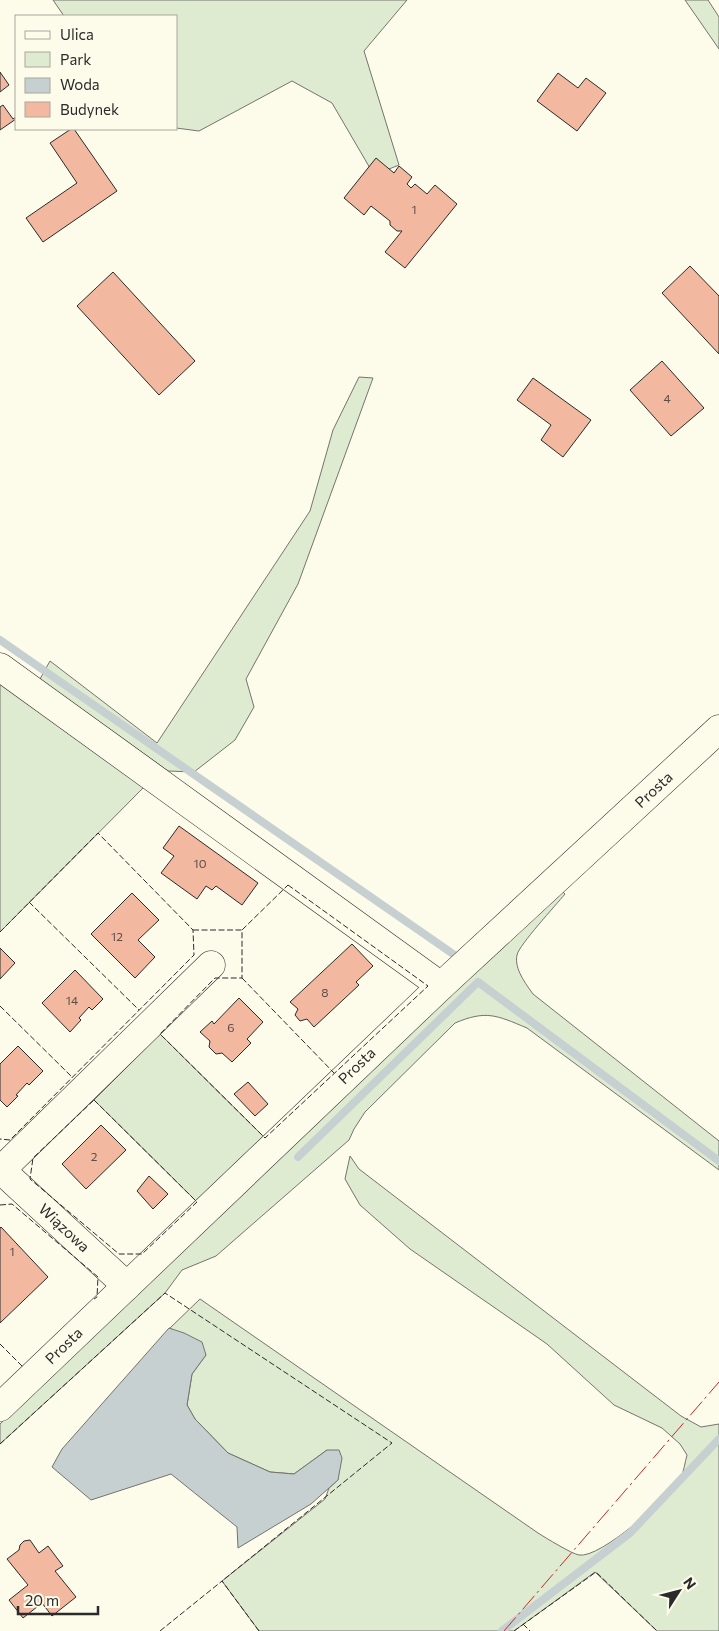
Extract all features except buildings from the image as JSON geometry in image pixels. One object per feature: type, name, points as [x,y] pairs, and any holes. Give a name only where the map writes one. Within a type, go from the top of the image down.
[{"type":"street","points":[[0,667],[441,986]]},
{"type":"street","name":"Prosta","points":[[0,1407],[441,986],[719,729]]},
{"type":"street","points":[[0,1170],[212,964]]},
{"type":"street","name":"Wiązowa","points":[[0,1170],[127,1286]]},
{"type":"green space","points":[[53,0],[407,0],[364,51],[399,165],[374,175],[332,103],[292,81],[199,131],[178,128],[178,15],[63,15]]},
{"type":"green space","points":[[685,0],[708,0],[719,17],[719,49]]},
{"type":"green space","points":[[359,377],[373,378],[298,584],[246,679],[254,707],[235,740],[194,772],[168,771],[40,679],[50,661],[157,743],[310,511],[333,430]]},
{"type":"green space","points":[[0,681],[147,784],[0,932]]},
{"type":"green space","points":[[559,888],[565,894],[519,950],[517,966],[521,976],[533,994],[719,1141],[719,1170],[527,1028],[499,1017],[483,1015],[455,1023],[365,1112],[349,1140],[216,1256],[182,1270],[165,1293],[0,1444],[0,1424]]},
{"type":"green space","points":[[160,1034],[265,1138],[197,1202],[94,1100]]},
{"type":"green space","points":[[350,1156],[359,1169],[681,1416],[701,1427],[719,1424],[719,1631],[657,1631],[595,1572],[514,1631],[259,1631],[222,1581],[325,1499],[329,1488],[338,1480],[327,1450],[294,1474],[270,1472],[228,1453],[195,1419],[187,1405],[192,1374],[206,1355],[170,1328],[200,1299],[538,1533],[559,1546],[579,1555],[589,1554],[602,1547],[634,1525],[650,1511],[675,1486],[681,1477],[687,1455],[680,1444],[662,1428],[614,1405],[547,1344],[410,1249],[360,1205],[345,1179]]},
{"type":"water","points":[[169,1328],[202,1342],[206,1355],[192,1374],[187,1405],[195,1419],[228,1453],[270,1472],[294,1474],[327,1450],[339,1450],[342,1458],[338,1480],[311,1504],[238,1548],[237,1527],[171,1474],[91,1500],[52,1467],[62,1449]]},
{"type":"waterway","points":[[0,640],[456,956]]},
{"type":"waterway","points":[[298,1157],[478,982],[719,1161]]},
{"type":"waterway","points":[[502,1631],[630,1533],[719,1439]]},
{"type":"fence","points":[[0,932],[98,833],[193,930],[194,955],[10,1140],[0,1139]]},
{"type":"fence","points":[[288,885],[428,986],[265,1138],[160,1034],[215,978],[242,978],[242,930],[288,885]]},
{"type":"fence","points":[[29,902],[139,1010]]},
{"type":"fence","points":[[193,930],[242,930]]},
{"type":"fence","points":[[242,978],[334,1073]]},
{"type":"fence","points":[[0,1006],[72,1077]]},
{"type":"fence","points":[[94,1100],[197,1202],[142,1254],[119,1254],[30,1179],[33,1158],[94,1100]]},
{"type":"fence","points":[[0,1205],[12,1204],[98,1277],[97,1297],[94,1299]]},
{"type":"fence","points":[[0,1444],[165,1293],[392,1443],[222,1581]]},
{"type":"fence","points":[[0,1344],[24,1368]]},
{"type":"fence","points":[[514,1631],[596,1572],[657,1631]]},
{"type":"fence","points":[[160,1631],[222,1581],[259,1631]]},
{"type":"fence","points":[[523,1624],[530,1631]]},
{"type":"power","points":[[504,1631],[719,1382]]}]
